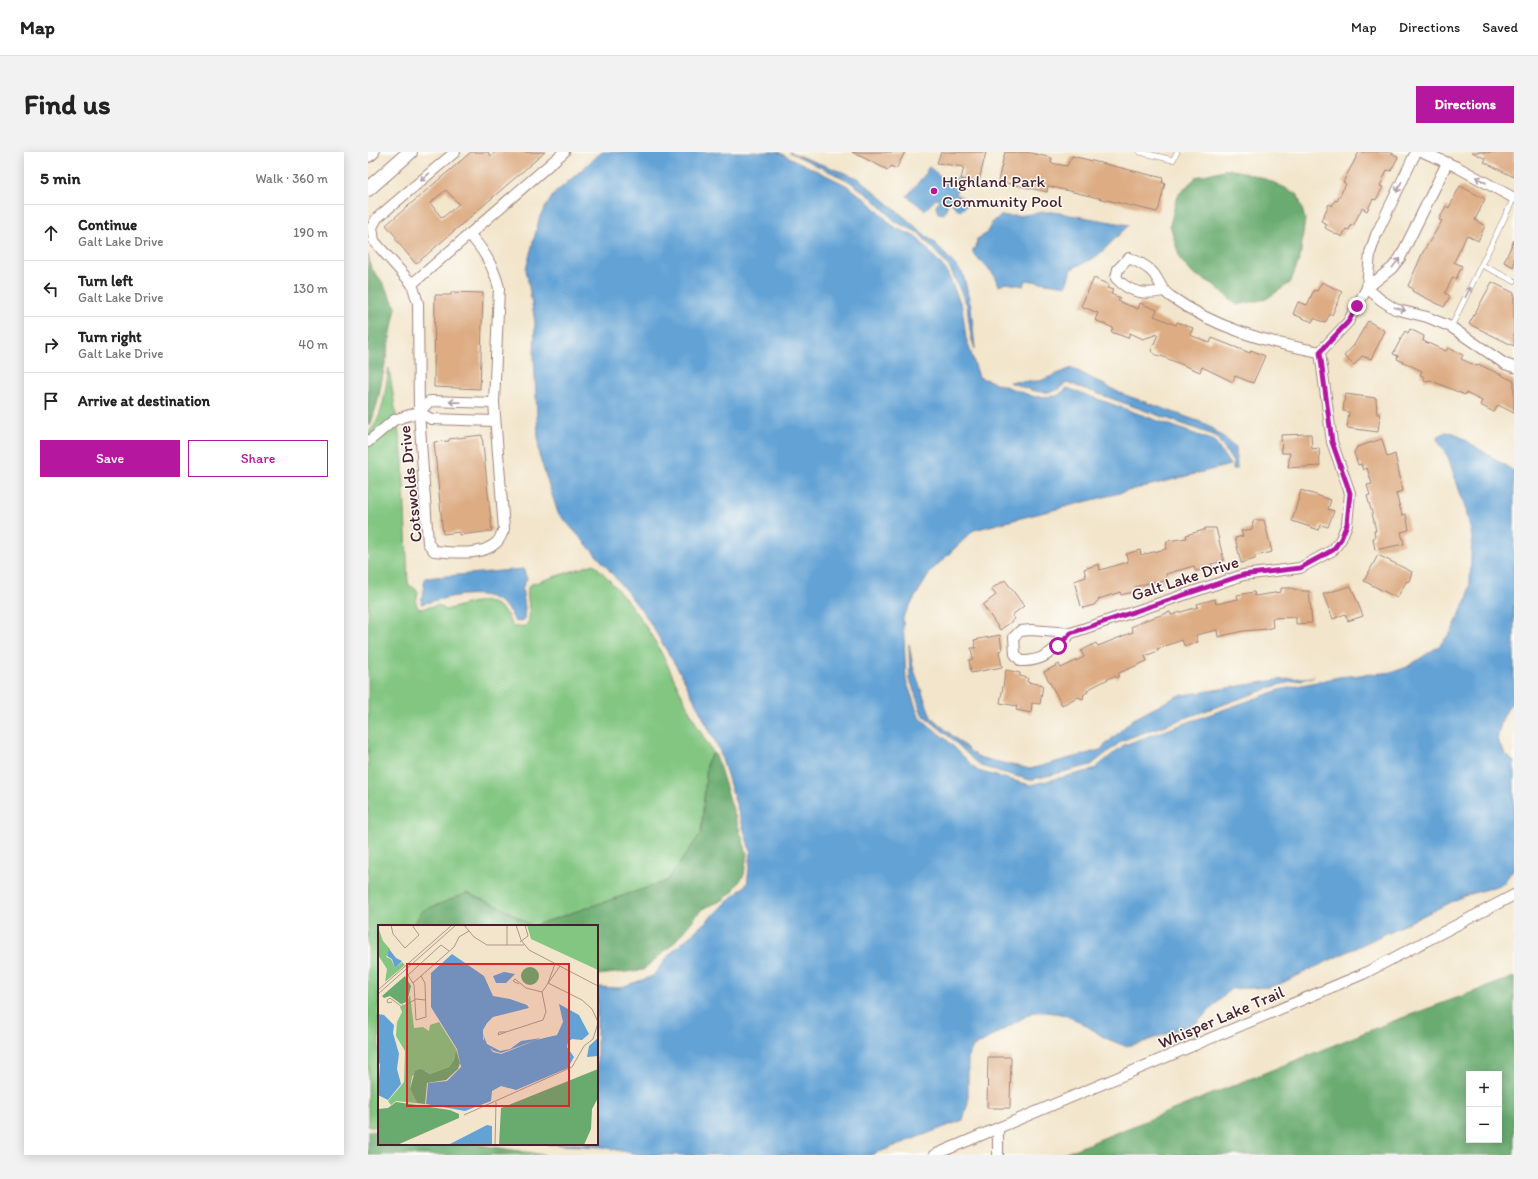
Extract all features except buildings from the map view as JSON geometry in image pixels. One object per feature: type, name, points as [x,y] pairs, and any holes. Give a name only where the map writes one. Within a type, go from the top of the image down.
[{"type":"main road","points":[[368,155],[372,152]]},
{"type":"main road","points":[[368,189],[410,152]]},
{"type":"street","name":"Cotswolds Drive","points":[[455,152],[377,218],[372,227],[374,241],[412,284],[418,303],[419,412],[428,543],[434,551],[467,553],[487,549],[497,542],[504,529],[494,403],[499,288],[495,270],[482,247],[469,234]]},
{"type":"street","points":[[412,284],[564,152]]},
{"type":"street","points":[[1367,288],[1370,253],[1376,235],[1416,152]]},
{"type":"street","points":[[1423,152],[1457,167],[1514,198]]},
{"type":"street","points":[[1163,291],[1151,294],[1129,290],[1116,278],[1118,269],[1129,258],[1143,264],[1154,273],[1163,291],[1209,320],[1247,335],[1320,352],[1348,322],[1367,288],[1392,268],[1400,258],[1447,163]]},
{"type":"street","points":[[1367,288],[1381,300],[1395,308],[1427,317],[1451,327],[1505,364],[1514,367]]},
{"type":"street","name":"Galt Lake Drive","points":[[1071,633],[1058,646],[1041,659],[1021,661],[1015,654],[1014,637],[1020,631],[1030,630],[1071,633],[1243,575],[1300,568],[1333,550],[1341,539],[1347,524],[1350,493],[1332,442],[1320,352]]},
{"type":"street","points":[[368,442],[394,420],[419,412],[430,401],[494,403]]},
{"type":"street","points":[[419,412],[431,419],[495,421]]},
{"type":"street","name":"Whisper Lake Trail","points":[[934,1155],[1363,974],[1514,895]]},
{"type":"street","points":[[998,1129],[998,1155]]},
{"type":"lane","points":[[1140,152],[1173,160],[1177,152]]},
{"type":"lane","points":[[1451,327],[1514,198]]},
{"type":"lane","points":[[1482,266],[1514,281]]},
{"type":"green space","points":[[1228,169],[1247,173],[1264,179],[1298,195],[1305,219],[1300,258],[1290,283],[1266,299],[1237,305],[1213,284],[1192,273],[1180,259],[1170,225],[1177,196],[1196,177]]},
{"type":"green space","points":[[368,254],[371,268],[381,280],[396,307],[378,400],[371,424],[368,426]]},
{"type":"green space","points":[[389,368],[403,460],[408,584],[418,591],[416,603],[418,608],[421,609],[438,605],[446,610],[471,603],[486,602],[494,604],[500,608],[507,615],[513,627],[525,626],[528,623],[529,618],[529,585],[594,564],[628,602],[643,622],[656,643],[697,726],[713,752],[707,763],[701,833],[667,881],[536,925],[531,925],[498,906],[422,911],[414,925],[378,925],[378,1127],[368,1126],[368,432],[377,421],[385,393]]},
{"type":"green space","points":[[713,752],[716,756],[747,854],[744,875],[732,892],[723,900],[702,909],[672,945],[643,970],[598,975],[598,925],[536,925],[667,881],[701,833],[707,763]]},
{"type":"green space","points":[[467,893],[498,906],[531,925],[414,925],[422,911]]},
{"type":"green space","points":[[1514,977],[1514,1155],[1061,1155],[1391,1022]]},
{"type":"green space","points":[[368,1131],[378,1132],[378,1145],[480,1145],[545,1155],[368,1155]]},
{"type":"water","points":[[602,152],[778,152],[846,185],[868,201],[894,227],[916,237],[946,270],[962,307],[966,338],[979,377],[1035,397],[1057,396],[1067,388],[1214,441],[1230,465],[974,530],[931,571],[903,617],[906,680],[919,717],[948,741],[978,771],[1030,785],[1093,770],[1124,745],[1279,690],[1339,677],[1393,672],[1407,667],[1439,646],[1452,631],[1468,596],[1470,582],[1472,537],[1466,510],[1448,457],[1437,437],[1446,432],[1454,433],[1514,471],[1514,701],[1505,714],[1497,740],[1506,755],[1514,762],[1514,868],[1503,884],[1464,896],[1280,984],[1269,987],[1231,989],[1198,1022],[1141,1043],[1125,1046],[1105,1038],[1079,1021],[1061,1014],[1033,1012],[972,1048],[968,1058],[968,1102],[963,1120],[871,1155],[641,1155],[603,1147],[566,1145],[598,1145],[598,987],[619,988],[653,976],[670,954],[747,884],[751,853],[719,749],[682,676],[646,616],[606,566],[558,513],[539,455],[534,357],[535,322],[526,269],[540,216],[554,194]]},
{"type":"water","points":[[789,152],[858,178],[937,245],[963,274],[971,307],[975,349],[971,337],[967,305],[950,268],[919,233],[896,222],[871,197],[849,181]]},
{"type":"water","name":"Highland Park Community Pool","points":[[929,167],[950,184],[955,179],[959,178],[961,186],[955,193],[964,199],[967,205],[963,209],[959,211],[949,201],[944,214],[938,213],[936,206],[939,200],[937,198],[925,210],[907,196],[927,172],[926,171]]},
{"type":"water","points":[[1053,212],[1129,225],[1097,256],[1071,269],[1066,286],[1026,280],[1024,286],[1006,283],[999,286],[992,272],[973,253],[973,249],[976,248],[977,239],[986,234],[993,221],[1001,216],[1018,216]]},
{"type":"water","points":[[1072,368],[1120,393],[1206,424],[1236,447],[1237,469],[1233,469],[1233,462],[1216,436],[1068,383],[1056,390],[1043,392],[1032,390],[1010,382],[1040,381]]},
{"type":"water","points":[[523,569],[527,579],[522,588],[525,607],[524,620],[515,622],[508,609],[498,601],[487,596],[461,595],[421,604],[425,578]]},
{"type":"water","points":[[909,644],[913,667],[931,717],[977,757],[1030,769],[1100,750],[1132,720],[1177,696],[1277,680],[1314,677],[1278,685],[1123,740],[1091,765],[1030,780],[980,766],[951,738],[922,714],[910,679]]},
{"type":"place","name":"Highland Park Community Pool","points":[[934,191]]},
{"type":"route","points":[[1058,646],[1071,633],[1243,575],[1300,568],[1333,550],[1341,539],[1347,524],[1350,509],[1350,493],[1332,442],[1328,422],[1320,352],[1348,322],[1357,306]]}]
